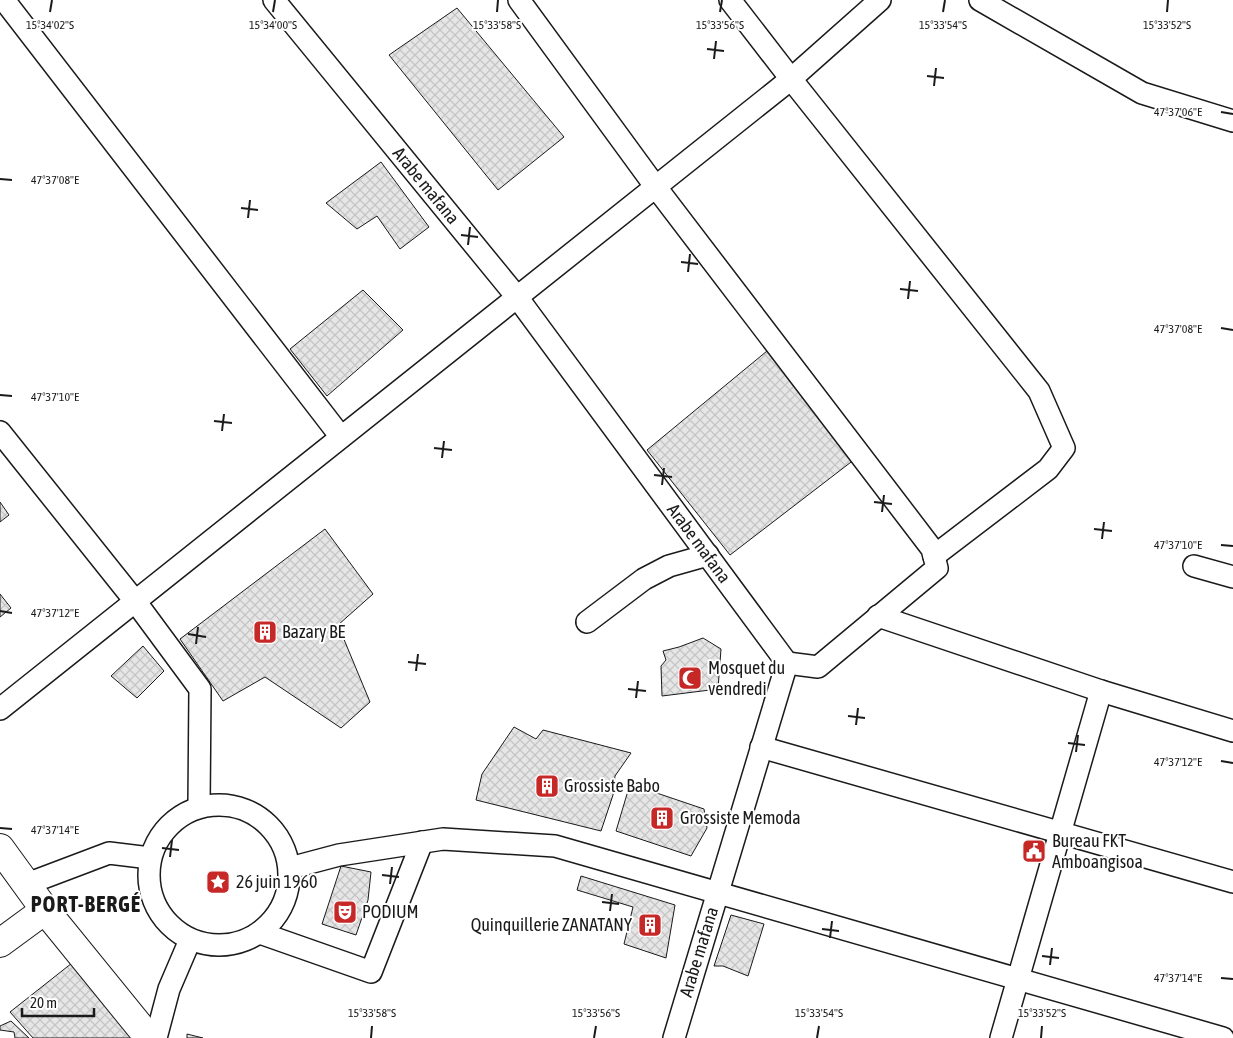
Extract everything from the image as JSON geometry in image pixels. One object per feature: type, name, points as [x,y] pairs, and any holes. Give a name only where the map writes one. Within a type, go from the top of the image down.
[{"type":"street","points":[[4,0],[341,437]]},
{"type":"street","name":"Arabe mafana","points":[[274,0],[517,297],[787,663],[674,1038]]},
{"type":"street","points":[[519,0],[656,186],[932,549],[937,568],[818,667],[787,663]]},
{"type":"street","points":[[730,0],[1040,391],[1064,448],[1048,469],[934,556]]},
{"type":"street","points":[[0,709],[791,79],[880,0]]},
{"type":"street","points":[[980,0],[1142,92],[1233,121]]},
{"type":"street","points":[[0,432],[135,601],[200,689],[199,806]]},
{"type":"street","points":[[587,622],[644,579],[669,566],[708,555]]},
{"type":"street","points":[[1194,566],[1233,577]]},
{"type":"street","points":[[878,616],[1102,691],[1233,731]]},
{"type":"street","points":[[1001,1038],[1102,691]]},
{"type":"street","points":[[762,747],[1233,882]]},
{"type":"street","points":[[232,805],[255,813],[274,830],[286,851],[290,868],[285,900],[277,915],[260,933],[238,943],[213,946],[190,940],[169,926],[155,905],[148,882],[150,858],[160,835],[177,817],[199,806],[232,805]]},
{"type":"street","points":[[290,868],[339,855],[443,840],[555,846],[1223,1038]]},
{"type":"street","points":[[260,933],[371,972],[422,842]]},
{"type":"street","points":[[0,848],[45,910],[149,1038]]},
{"type":"street","points":[[26,884],[110,853],[150,858]]},
{"type":"street","points":[[0,943],[45,910]]},
{"type":"street","points":[[156,1038],[169,988],[190,940]]},
{"type":"building","points":[[457,8],[564,137],[498,190],[389,55]]},
{"type":"building","points":[[381,162],[429,227],[400,249],[377,216],[357,229],[326,203]]},
{"type":"building","points":[[363,290],[403,330],[327,396],[290,349]]},
{"type":"building","points":[[767,351],[855,459],[730,555],[647,450]]},
{"type":"building","points":[[0,502],[9,515],[0,522]]},
{"type":"building","name":"Bazary BE","points":[[325,529],[373,594],[338,625],[370,702],[341,728],[265,677],[223,701],[180,639]]},
{"type":"building","points":[[0,594],[11,608],[0,617]]},
{"type":"building","name":"Mosquet du vendredi","points":[[703,638],[721,649],[718,689],[662,696],[661,666],[666,660],[663,651]]},
{"type":"building","points":[[143,646],[164,671],[137,698],[111,676]]},
{"type":"building","name":"Grossiste Babo","points":[[514,727],[536,739],[543,730],[631,753],[615,776],[613,795],[601,831],[476,800],[482,774]]},
{"type":"building","name":"Grossiste Memoda","points":[[630,784],[704,809],[707,828],[691,856],[616,831]]},
{"type":"building","name":"PODIUM","points":[[341,866],[371,872],[368,900],[356,935],[322,924]]},
{"type":"building","name":"Quinquillerie ZANATANY","points":[[581,876],[675,905],[666,958],[624,944],[633,907],[577,890]]},
{"type":"building","points":[[731,915],[764,924],[748,976],[723,966],[714,966]]},
{"type":"building","points":[[72,963],[134,1038],[33,1038],[10,1012]]},
{"type":"building","points":[[11,1021],[29,1038],[15,1038],[14,1032],[0,1030],[0,1026]]},
{"type":"building","points":[[187,1034],[203,1038],[187,1038]]},
{"type":"place","name":"Bazary BE","points":[[265,632]]},
{"type":"place","name":"Mosquet du vendredi","points":[[690,678]]},
{"type":"place","name":"Grossiste Babo","points":[[547,786]]},
{"type":"place","name":"Grossiste Memoda","points":[[662,818]]},
{"type":"place","name":"Bureau FKT Amboangisoa","points":[[1034,851]]},
{"type":"place","name":"26 juin 1960","points":[[218,882]]},
{"type":"place","name":"PODIUM","points":[[345,912]]},
{"type":"place","name":"Quinquillerie ZANATANY","points":[[650,925]]},
{"type":"district","name":"PORT-BERGÉ","points":[[86,904]]}]
